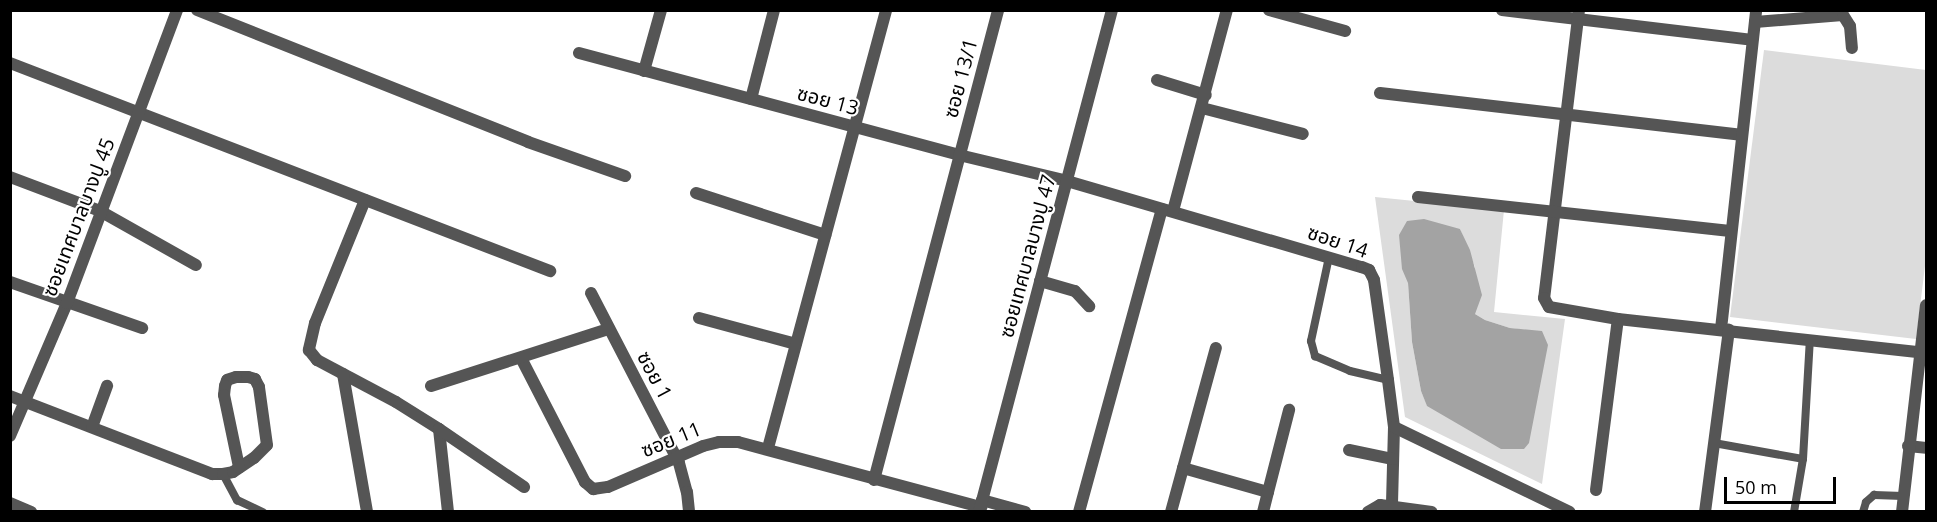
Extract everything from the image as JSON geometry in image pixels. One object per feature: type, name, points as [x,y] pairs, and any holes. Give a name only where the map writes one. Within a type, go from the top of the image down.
[{"type":"street","name":"ซอยเทศบาลบางปู 45","points":[[10,436],[67,303],[177,10]]},
{"type":"street","points":[[197,10],[528,142],[625,176]]},
{"type":"street","points":[[644,71],[661,10]]},
{"type":"street","points":[[751,99],[774,10]]},
{"type":"street","points":[[768,448],[886,10]]},
{"type":"street","name":"ซอย 13/1","points":[[874,480],[998,10]]},
{"type":"street","name":"ซอยเทศบาลบางปู 47","points":[[981,506],[1112,10]]},
{"type":"street","points":[[1079,512],[1167,210],[1204,102],[1227,10]]},
{"type":"street","points":[[1269,10],[1345,31]]},
{"type":"street","points":[[1502,10],[1578,15],[1752,39]]},
{"type":"street","points":[[1578,15],[1545,303],[1554,309],[1618,319],[1924,352]]},
{"type":"street","points":[[1705,512],[1725,329],[1730,231],[1755,16],[1843,15],[1850,26],[1852,48]]},
{"type":"street","name":"ซอย 13","points":[[579,54],[959,155],[1067,181]]},
{"type":"street","points":[[10,63],[550,271]]},
{"type":"street","points":[[1157,80],[1204,102],[1303,134]]},
{"type":"street","points":[[1380,93],[1741,135]]},
{"type":"street","points":[[10,177],[100,211],[196,265]]},
{"type":"street","name":"ซอย 14","points":[[1067,181],[1362,267],[1372,274],[1394,427],[1392,505]]},
{"type":"street","points":[[696,194],[825,235]]},
{"type":"street","points":[[1419,197],[1730,231]]},
{"type":"street","points":[[365,200],[309,342],[309,350],[316,360],[396,402],[524,487]]},
{"type":"street","points":[[1040,281],[1075,291],[1089,306]]},
{"type":"street","points":[[10,282],[142,328]]},
{"type":"street","name":"ซอย 1","points":[[591,293],[684,476],[689,512]]},
{"type":"street","points":[[1902,512],[1908,446],[1924,352],[1926,305]]},
{"type":"street","points":[[699,318],[796,344]]},
{"type":"street","points":[[1596,490],[1618,319]]},
{"type":"street","points":[[431,386],[609,329]]},
{"type":"street","points":[[1172,512],[1216,348]]},
{"type":"street","name":"ซอย 11","points":[[521,358],[585,482],[593,489],[608,487],[675,456],[719,442],[738,442],[768,448],[874,480],[981,506],[1025,512]]},
{"type":"street","points":[[343,375],[367,512]]},
{"type":"street","points":[[10,396],[212,474],[223,474],[239,467],[254,458],[267,445],[259,387],[255,379],[236,377],[227,380],[225,386],[224,395],[239,467]]},
{"type":"street","points":[[92,428],[107,386]]},
{"type":"street","points":[[1263,512],[1289,410]]},
{"type":"street","points":[[1394,427],[1570,512]]},
{"type":"street","points":[[439,429],[448,512]]},
{"type":"street","points":[[1908,446],[1926,448]]},
{"type":"street","points":[[1349,450],[1393,459]]},
{"type":"street","points":[[1183,468],[1268,492]]},
{"type":"street","points":[[10,503],[31,512]]},
{"type":"street","points":[[1368,512],[1373,506],[1392,505],[1432,512]]},
{"type":"lane","points":[[1329,257],[1311,341],[1315,356],[1350,371],[1388,380]]},
{"type":"lane","points":[[1794,512],[1803,459],[1810,339]]},
{"type":"lane","points":[[1714,443],[1803,459]]},
{"type":"lane","points":[[223,474],[237,500],[263,512]]},
{"type":"lane","points":[[1863,512],[1866,502],[1874,495],[1903,496]]},
{"type":"shaded area","points":[[1764,50],[1926,70],[1926,258],[1916,339],[1730,317]]},
{"type":"shaded area","points":[[1375,197],[1504,210],[1494,312],[1565,319],[1542,484],[1405,417]],"holes":[[[1460,229],[1475,267],[1475,314],[1485,320],[1510,328],[1542,332],[1427,405],[1421,391],[1412,342],[1408,283]]]},
{"type":"shaded area","points":[[1424,219],[1460,229],[1470,250],[1482,295],[1475,314],[1485,320],[1510,328],[1542,331],[1548,345],[1529,443],[1524,449],[1501,449],[1427,406],[1421,391],[1412,342],[1408,283],[1402,269],[1399,235],[1407,221]]}]
